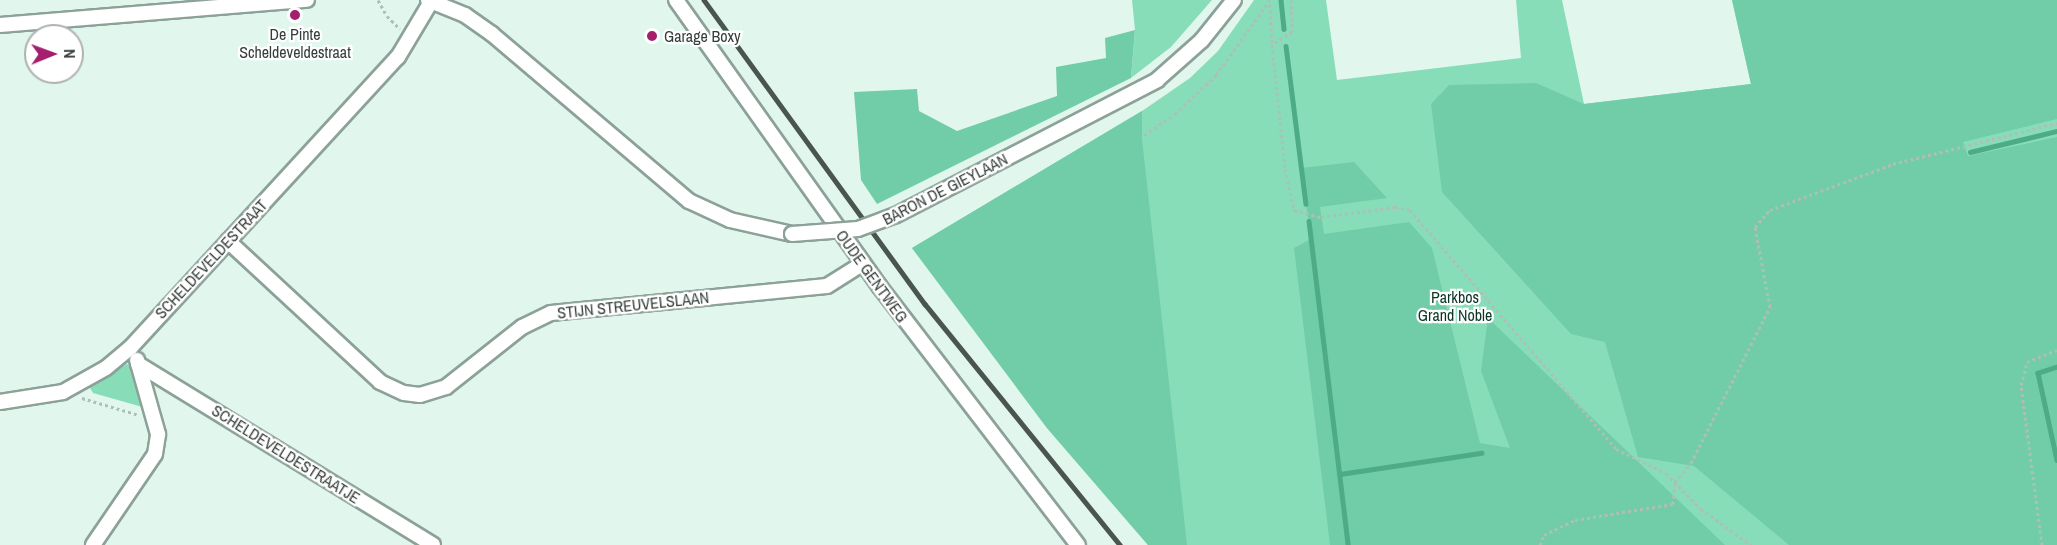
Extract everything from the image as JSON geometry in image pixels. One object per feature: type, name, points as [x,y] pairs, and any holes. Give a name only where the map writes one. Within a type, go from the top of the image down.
[{"type":"street","points":[[0,25],[307,0]]},
{"type":"street","name":"SCHELDEVELDESTRAAT","points":[[63,392],[106,368],[131,347],[411,39],[430,0]]},
{"type":"street","name":"BARON DE GIEYLAAN","points":[[430,0],[465,15],[492,34],[689,201],[730,220],[792,234],[858,229],[896,215],[1157,80],[1202,40],[1234,0]]},
{"type":"street","name":"OUDE GENTWEG","points":[[676,0],[862,264],[1078,545]]},
{"type":"street","name":"STIJN STREUVELSLAAN","points":[[228,241],[380,382],[404,393],[420,395],[446,387],[522,327],[551,313],[827,286],[862,264]]},
{"type":"street","points":[[93,545],[155,454],[158,434],[138,363],[131,347]]},
{"type":"street","name":"SCHELDEVELDESTRAATJE","points":[[138,363],[433,545]]},
{"type":"street","points":[[0,402],[63,392]]},
{"type":"path","points":[[378,0],[387,16],[411,39]]},
{"type":"path","points":[[1272,45],[1292,31],[1291,0]]},
{"type":"path","points":[[1270,1],[1272,45],[1285,168],[1293,210],[1321,217],[1395,207],[1410,210],[1616,448],[1666,473],[1701,509],[1751,545]]},
{"type":"path","points":[[1144,135],[1175,114],[1216,75],[1270,1]]},
{"type":"path","points":[[1540,545],[1544,535],[1575,520],[1672,504],[1675,482],[1691,463],[1770,307],[1755,227],[1770,210],[1893,164],[2057,123]]},
{"type":"path","points":[[2042,545],[2021,385],[2027,362],[2057,350]]},
{"type":"path","points":[[63,392],[154,420]]},
{"type":"green space","points":[[1132,0],[1212,0],[1171,47],[1131,78],[1135,30]]},
{"type":"green space","name":"Parkbos Grand Noble","points":[[1254,0],[1326,0],[1337,80],[1521,58],[1516,0],[1562,0],[1584,104],[1751,84],[1732,0],[2057,0],[2057,545],[1148,545],[1047,428],[912,248],[1142,111],[1190,78],[1218,51]]},
{"type":"green space","points":[[1732,0],[2057,0],[2057,119],[1963,142],[1968,156],[2057,137],[2057,545],[1789,545],[1694,466],[1638,457],[1605,342],[1571,334],[1442,192],[1431,104],[1449,85],[1536,83],[1584,104],[1751,84]]},
{"type":"green space","points":[[1135,30],[1131,78],[877,204],[861,180],[854,92],[917,89],[919,111],[957,131],[1057,96],[1056,67],[1106,58],[1105,38]]},
{"type":"green space","points":[[1142,111],[1142,139],[1187,545],[1148,545],[1047,428],[912,248]]},
{"type":"green space","points":[[1354,162],[1387,198],[1320,207],[1324,234],[1409,222],[1432,248],[1480,443],[1510,448],[1481,371],[1488,318],[1725,545],[1330,545],[1294,248],[1311,239],[1301,168]]},
{"type":"green space","points":[[127,364],[131,366],[146,408],[93,393],[89,386]]},
{"type":"waterway","points":[[1281,0],[1284,29]]},
{"type":"waterway","points":[[1286,46],[1306,204]]},
{"type":"waterway","points":[[1970,152],[2057,131]]},
{"type":"waterway","points":[[1309,221],[1348,545]]},
{"type":"waterway","points":[[2057,367],[2038,373],[2057,460]]},
{"type":"waterway","points":[[1340,474],[1481,453]]},
{"type":"railway","points":[[704,0],[925,304],[1120,545]]},
{"type":"place","name":"De Pinte Scheldeveldestraat","points":[[295,15]]},
{"type":"place","name":"Garage Boxy","points":[[652,36]]}]
